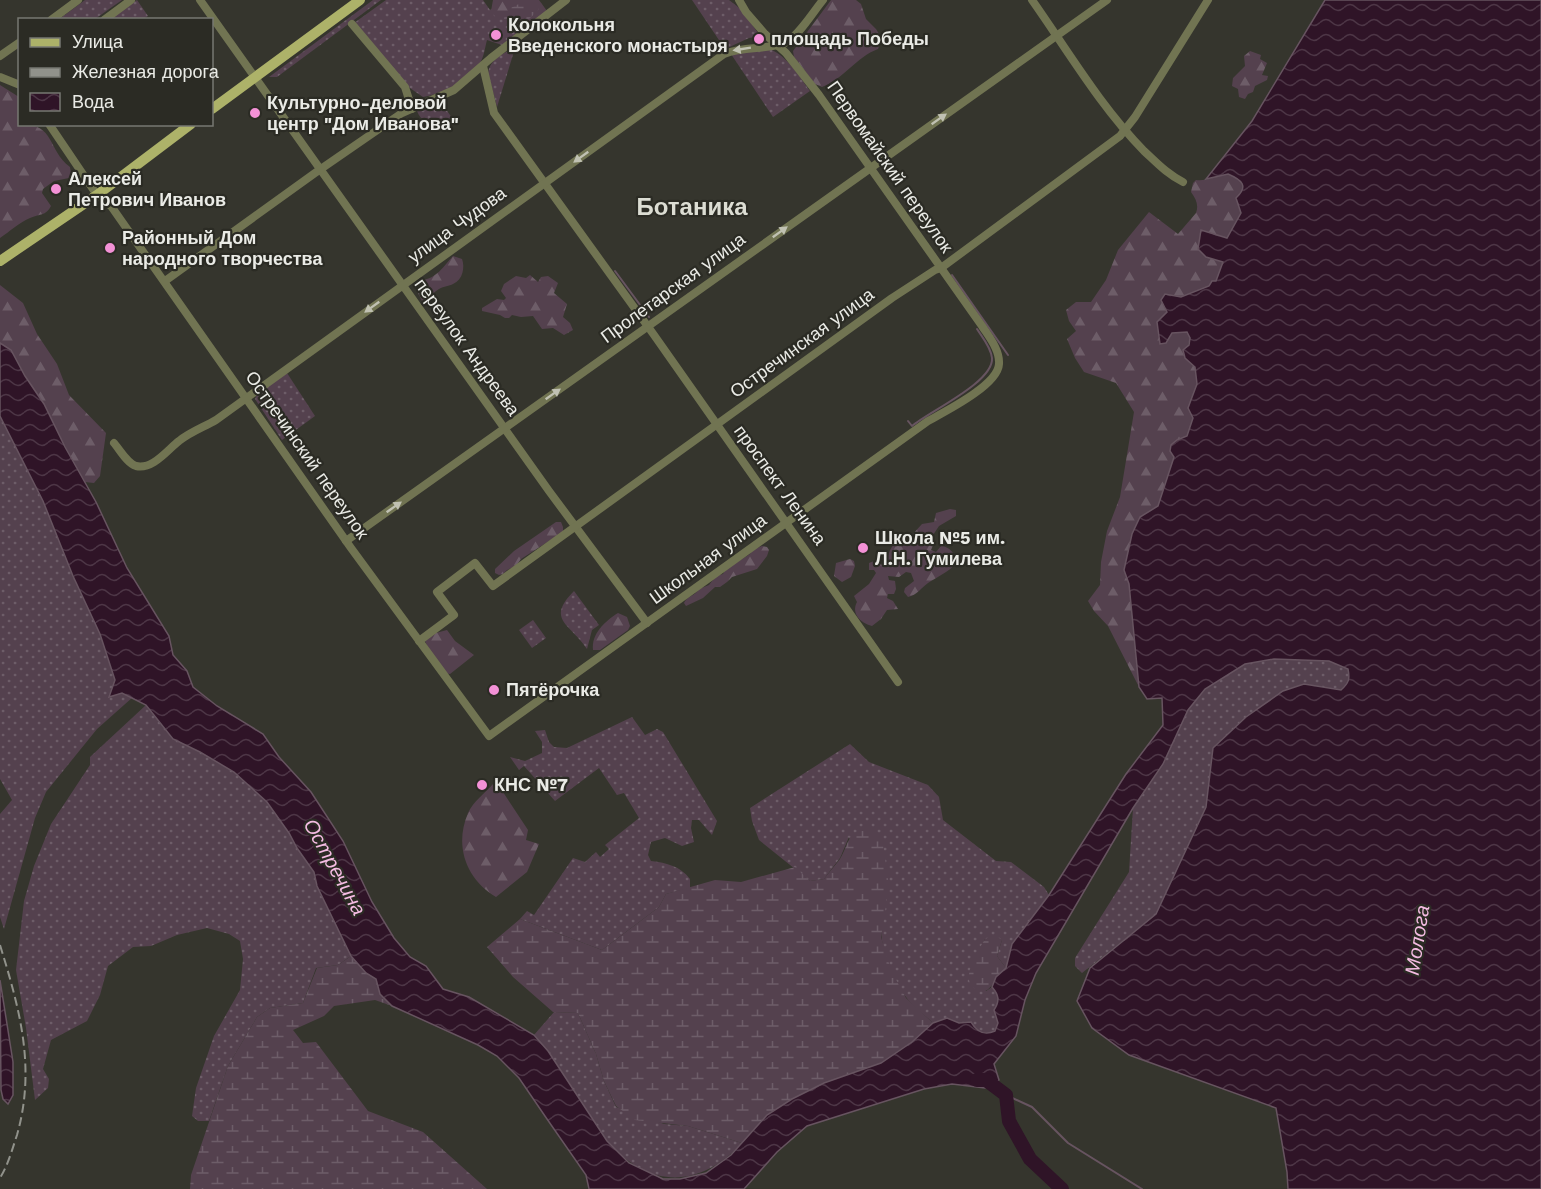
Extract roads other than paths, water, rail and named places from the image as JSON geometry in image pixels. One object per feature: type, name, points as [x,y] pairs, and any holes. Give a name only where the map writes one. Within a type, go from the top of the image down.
[{"type":"main road","points":[[213,108],[360,0]]},
{"type":"main road","points":[[0,261],[97,195],[188,126]]},
{"type":"street","points":[[54,18],[78,0]]},
{"type":"street","points":[[107,18],[131,0]]},
{"type":"street","name":"переулок Андреева","points":[[200,0],[212,18]]},
{"type":"street","points":[[165,281],[402,113],[454,90],[566,0]]},
{"type":"street","name":"Первомайский переулок","points":[[739,0],[746,12],[786,53],[819,95],[982,326],[997,350],[999,363]]},
{"type":"street","points":[[777,45],[791,39],[823,0]]},
{"type":"street","points":[[1032,0],[1124,130],[1168,174],[1183,182]]},
{"type":"street","name":"Пролетарская улица","points":[[346,541],[1107,0]]},
{"type":"street","name":"Остречинская улица","points":[[419,641],[454,615],[437,592],[476,563],[493,586],[892,298],[941,268],[1120,135],[1135,117],[1208,0]]},
{"type":"street","name":"переулок Андреева","points":[[213,19],[575,527],[647,623]]},
{"type":"street","points":[[352,24],[405,87],[412,109]]},
{"type":"street","points":[[0,56],[18,43]]},
{"type":"street","name":"улица Чудова","points":[[114,443],[133,465],[139,467],[148,465],[164,455],[180,440],[216,420],[724,54],[736,49],[777,45]]},
{"type":"street","name":"проспект Ленина","points":[[483,66],[494,113],[898,682]]},
{"type":"street","points":[[0,77],[18,82]]},
{"type":"street","name":"Остречинский переулок","points":[[50,126],[97,195],[111,206],[165,281],[346,541],[489,736]]},
{"type":"street","name":"Школьная улица","points":[[489,736],[928,422],[985,385],[993,378],[999,363]]},
{"type":"water","name":"Молога","points":[[1325,0],[1541,0],[1541,1189],[1288,1189],[1276,1108],[1129,1055],[1092,1028],[1077,1001],[1090,968],[1156,914],[1206,807],[1213,748],[1246,717],[1283,691],[1304,684],[1341,690],[1348,681],[1348,669],[1329,661],[1274,659],[1245,664],[1205,689],[1188,710],[1163,764],[1133,808],[1036,973],[1025,1000],[1016,1036],[994,1064],[999,1080],[985,1088],[952,1084],[924,1089],[807,1126],[777,1152],[744,1189],[589,1189],[586,1175],[519,1078],[497,1056],[392,1006],[380,994],[376,979],[366,973],[351,956],[317,886],[314,872],[267,802],[234,772],[173,739],[146,705],[122,693],[109,697],[115,680],[100,634],[73,576],[43,501],[0,416],[0,343],[11,350],[44,404],[96,502],[127,568],[169,636],[173,655],[187,671],[193,687],[217,706],[263,734],[279,757],[311,792],[343,841],[372,902],[394,938],[410,957],[426,966],[443,989],[469,997],[534,1035],[548,1051],[607,1141],[629,1163],[663,1179],[680,1179],[706,1173],[731,1155],[767,1115],[824,1083],[881,1063],[912,1042],[933,1023],[947,1018],[959,1023],[971,1022],[978,1031],[984,1033],[995,1031],[998,1023],[994,1010],[998,998],[992,987],[996,977],[1006,968],[1012,944],[1049,895],[1126,774],[1163,725],[1162,698],[1147,699],[1139,687],[1129,584],[1124,570],[1132,534],[1140,517],[1158,506],[1174,457],[1170,451],[1171,445],[1187,436],[1193,418],[1188,408],[1197,384],[1195,367],[1185,358],[1183,350],[1189,345],[1190,338],[1187,332],[1172,333],[1166,343],[1160,344],[1157,322],[1167,312],[1161,300],[1165,294],[1181,297],[1216,281],[1223,262],[1206,257],[1198,249],[1201,230],[1227,238],[1241,213],[1236,198],[1243,187],[1240,181],[1228,174],[1206,179],[1252,121]]},
{"type":"water","points":[[0,980],[13,1062],[13,1095],[8,1104],[3,1099],[1,1090]]},
{"type":"waterway","points":[[615,271],[649,317]]},
{"type":"waterway","points":[[952,275],[1008,355]]},
{"type":"waterway","points":[[908,421],[912,426],[983,377],[990,367],[992,358],[988,346],[977,329]]},
{"type":"waterway","name":"Остречина","points":[[977,1080],[986,1080],[1006,1095],[1009,1121],[1030,1159],[1062,1189]]},
{"type":"waterway","points":[[1006,1095],[1032,1107],[1068,1143],[1142,1189]]},
{"type":"railway","points":[[0,945],[19,1016],[25,1063],[23,1110],[12,1152],[0,1178]]},
{"type":"place","name":"Колокольня Введенского монастыря","points":[[496,35]]},
{"type":"place","name":"площадь Победы","points":[[759,39]]},
{"type":"place","name":"Культурно-деловой центр \"Дом Иванова\"","points":[[255,113]]},
{"type":"place","name":"Алексей Петрович Иванов","points":[[56,189]]},
{"type":"place","name":"Районный Дом народного творчества","points":[[110,248]]},
{"type":"place","name":"Школа №5 им. Л.Н. Гумилева","points":[[863,548]]},
{"type":"place","name":"Пятёрочка","points":[[494,690]]},
{"type":"place","name":"КНС №7","points":[[482,785]]},
{"type":"district","name":"Ботаника","points":[[692,207]]}]
